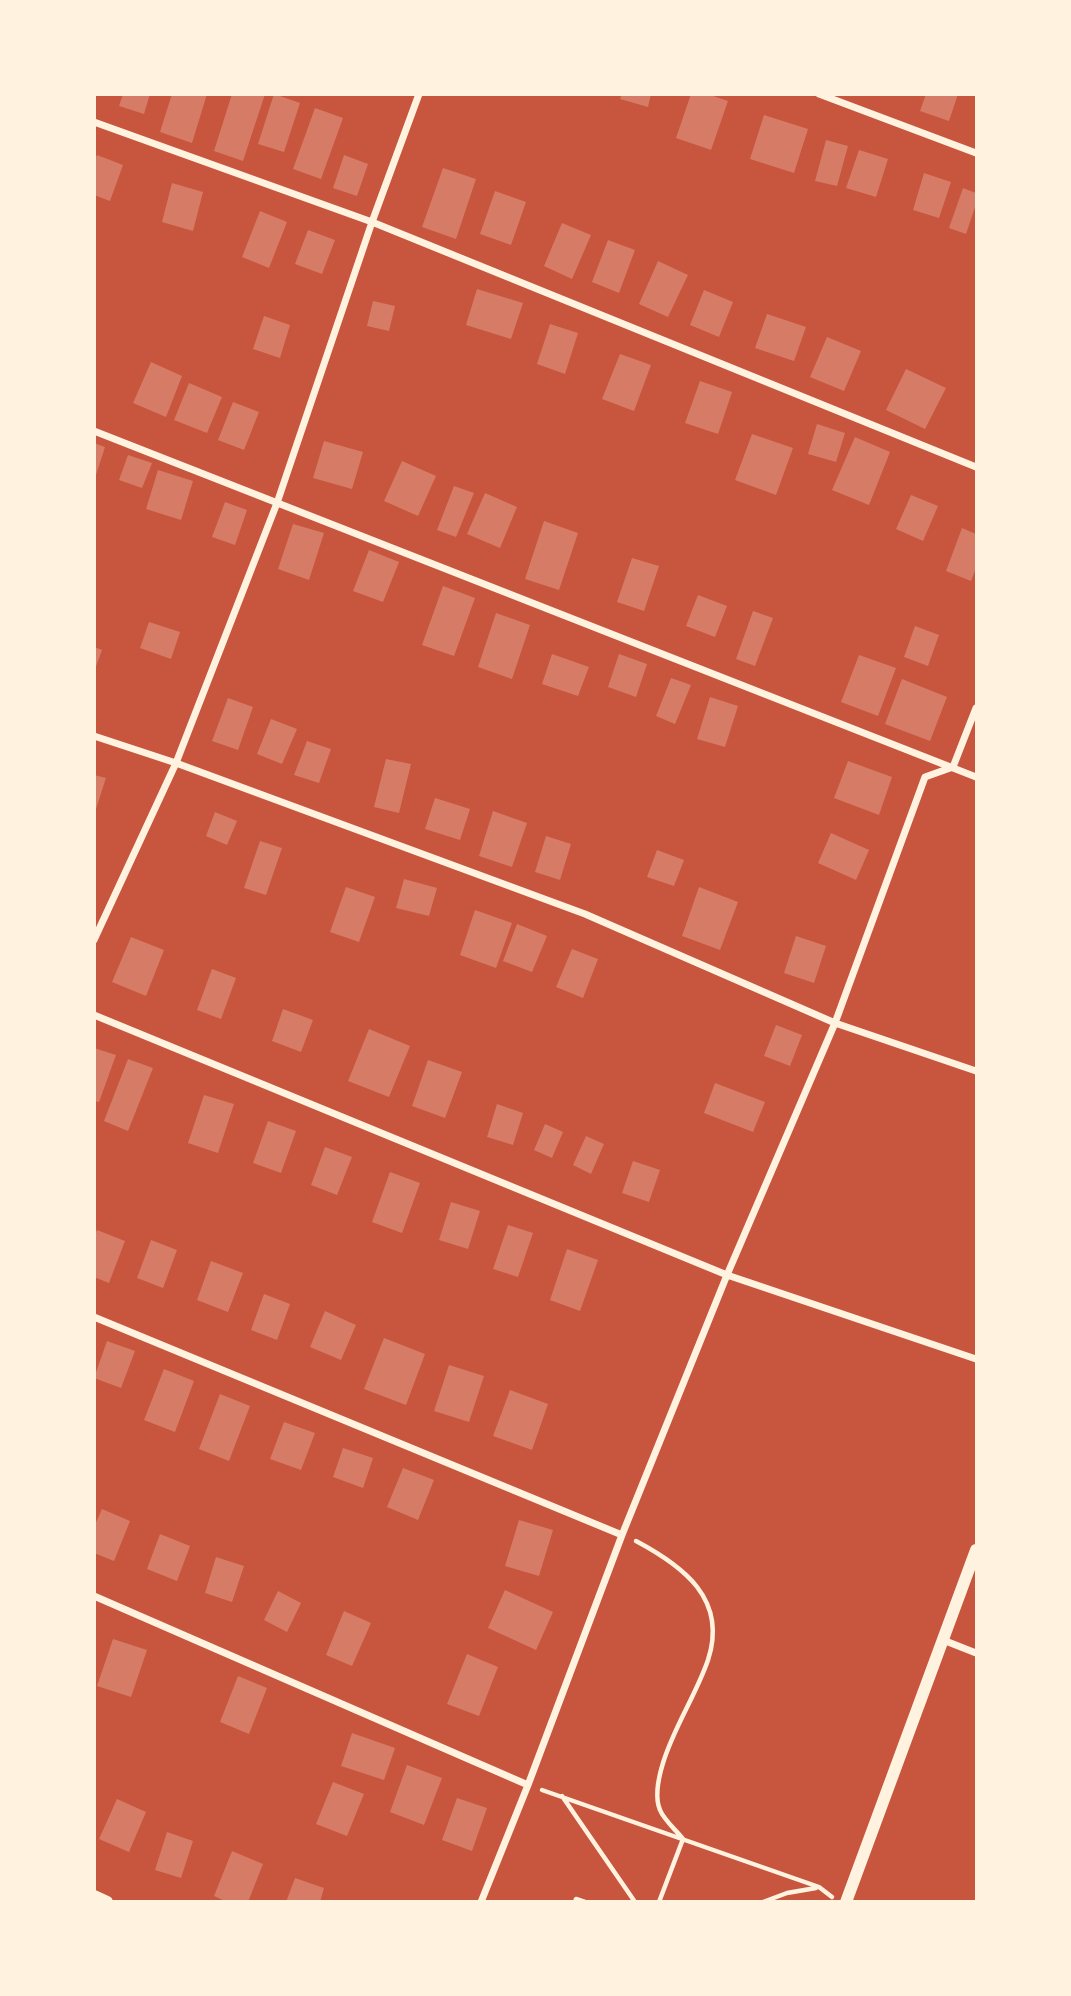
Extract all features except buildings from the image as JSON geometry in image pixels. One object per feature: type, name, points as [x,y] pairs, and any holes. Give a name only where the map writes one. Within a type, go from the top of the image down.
[{"type":"street","points":[[94,940],[176,763],[277,503],[372,222],[419,94]]},
{"type":"street","points":[[820,94],[976,153]]},
{"type":"street","points":[[94,122],[372,222],[976,467]]},
{"type":"street","points":[[94,431],[976,777]]},
{"type":"street","points":[[953,767],[976,708]]},
{"type":"street","points":[[94,736],[176,763],[585,914],[835,1023],[976,1071]]},
{"type":"street","points":[[481,1902],[622,1535],[727,1275],[835,1023],[925,776],[953,767]]},
{"type":"street","points":[[94,1015],[727,1275],[976,1359]]},
{"type":"street","points":[[94,1317],[622,1535]]},
{"type":"street","points":[[846,1902],[976,1550]]},
{"type":"street","points":[[94,1596],[528,1785]]},
{"type":"street","points":[[943,1640],[976,1653]]},
{"type":"street","points":[[94,1896],[107,1902]]},
{"type":"path","points":[[622,1535],[679,1566],[698,1586],[707,1604],[713,1633],[708,1659],[670,1740],[658,1779],[660,1810],[683,1839]]},
{"type":"path","points":[[528,1785],[819,1887],[839,1902]]},
{"type":"path","points":[[562,1796],[635,1902]]},
{"type":"path","points":[[659,1902],[683,1839]]},
{"type":"path","points":[[763,1902],[787,1893],[819,1887]]},
{"type":"path","points":[[575,1902],[576,1899],[585,1902]]}]
